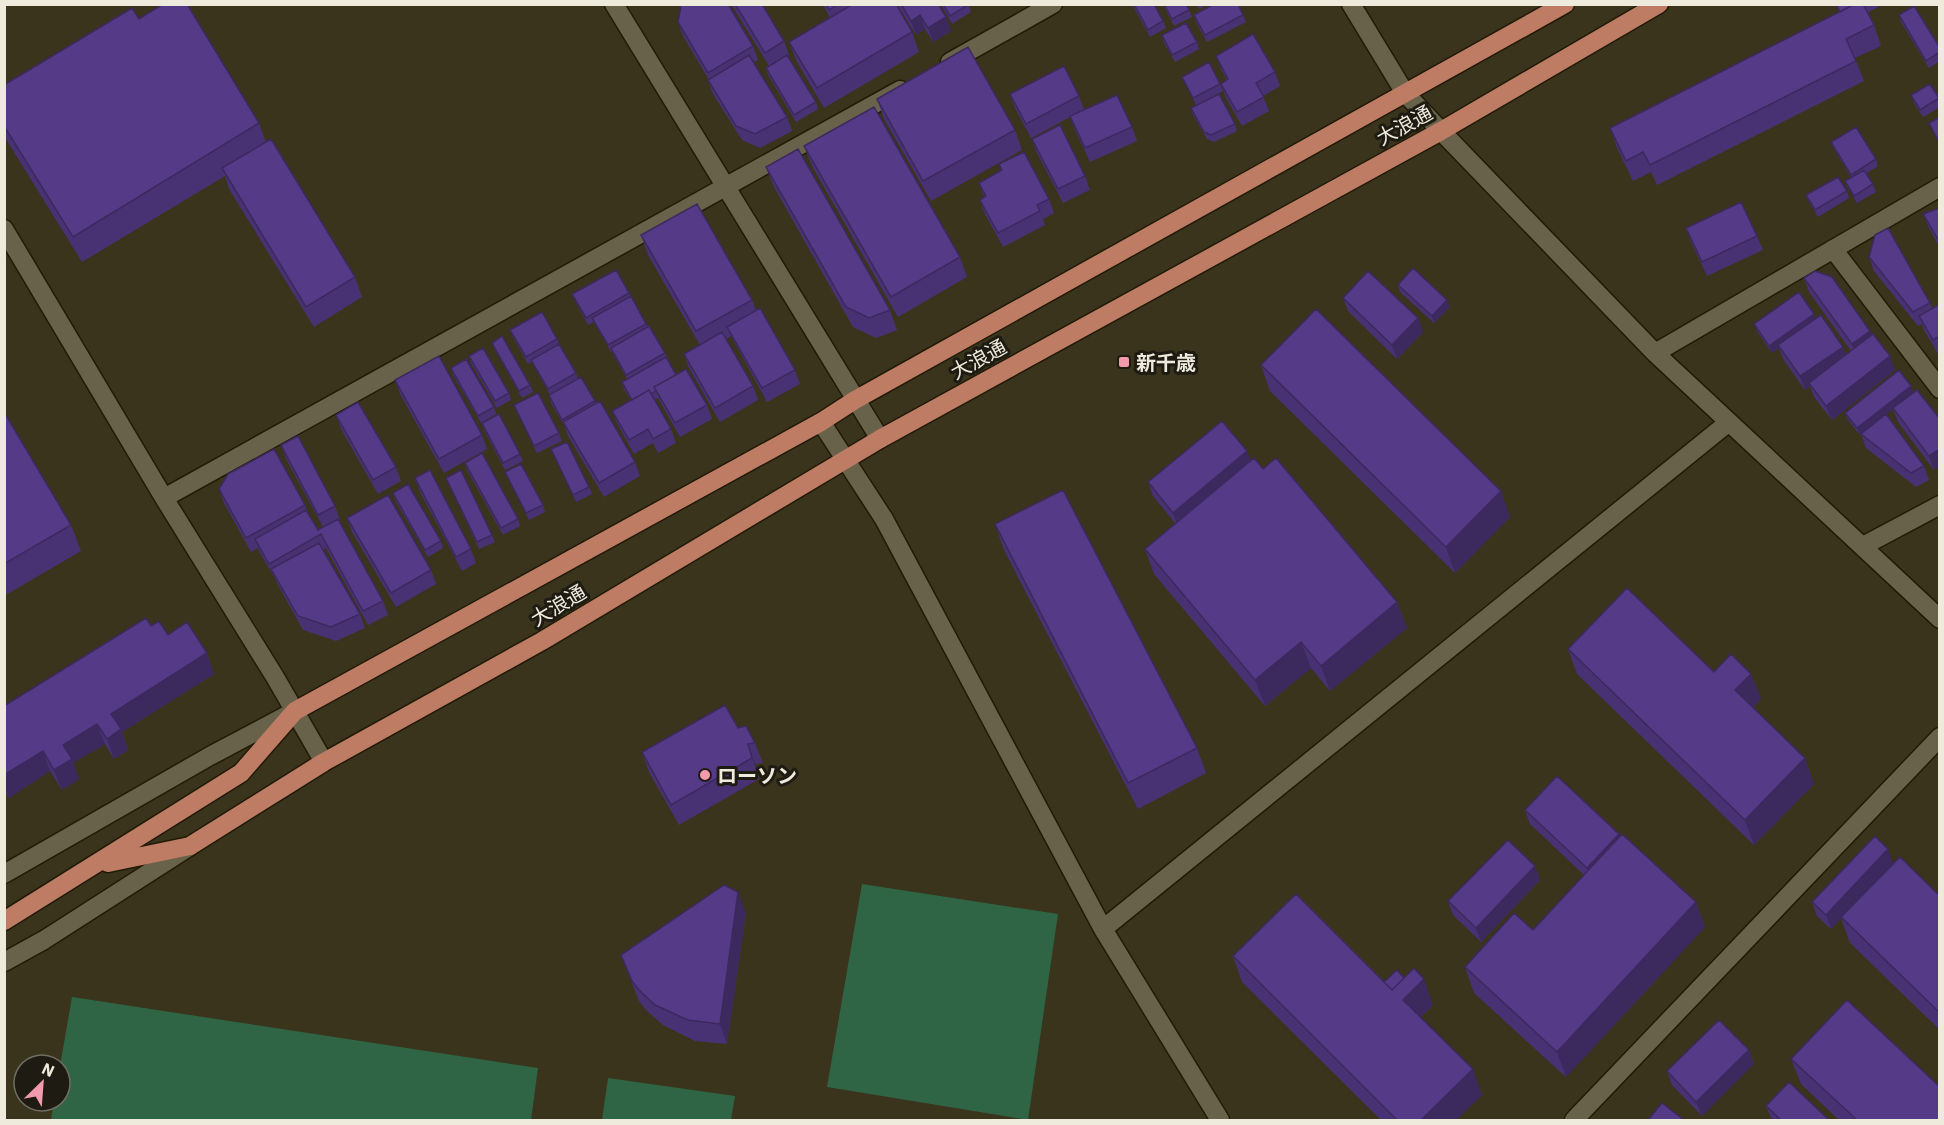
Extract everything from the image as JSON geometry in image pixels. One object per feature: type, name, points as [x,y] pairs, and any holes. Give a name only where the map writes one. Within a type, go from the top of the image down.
[{"type":"main road","name":"大浪通","points":[[295,711],[821,422],[855,400],[1565,4]]},
{"type":"main road","name":"大浪通","points":[[190,846],[324,762],[542,641],[880,438],[1441,130],[1659,4]]},
{"type":"main road","points":[[9,918],[241,773],[295,711]]},
{"type":"main road","points":[[94,866],[190,846]]},
{"type":"street","points":[[164,498],[1053,4]]},
{"type":"street","points":[[1351,4],[1404,93],[1655,353],[1940,619]]},
{"type":"street","points":[[616,5],[880,438]]},
{"type":"street","points":[[1655,353],[1940,187]]},
{"type":"street","points":[[4,229],[324,762]]},
{"type":"street","points":[[1833,249],[1940,389]]},
{"type":"street","points":[[821,422],[884,519],[1103,929],[1220,1120]]},
{"type":"street","points":[[1103,929],[1729,422]]},
{"type":"street","points":[[1863,546],[1940,505]]},
{"type":"street","points":[[4,874],[210,756],[295,711]]},
{"type":"street","points":[[1575,1120],[1940,737]]},
{"type":"street","points":[[4,962],[44,940],[190,846]]},
{"type":"green space","points":[[862,884],[1058,914],[1028,1120],[827,1087]]},
{"type":"green space","points":[[72,997],[538,1068],[531,1120],[51,1120],[52,1113],[72,1113],[72,1053],[62,1053]]},
{"type":"green space","points":[[608,1078],[735,1096],[731,1120],[602,1120]]},
{"type":"building","points":[[163,4],[187,4],[259,123],[73,237],[4,126],[4,85],[132,8],[139,19]]},
{"type":"building","points":[[683,4],[728,4],[753,46],[708,73],[678,22]]},
{"type":"building","points":[[735,4],[762,4],[784,41],[765,53]]},
{"type":"building","points":[[826,4],[838,4],[829,10]]},
{"type":"building","points":[[853,4],[896,4],[912,32],[817,88],[789,42]]},
{"type":"building","points":[[901,4],[938,4],[946,17],[928,28],[920,15],[911,21]]},
{"type":"building","points":[[943,4],[968,4],[968,5],[950,16]]},
{"type":"building","points":[[1134,4],[1154,4],[1163,21],[1148,30]]},
{"type":"building","points":[[1164,4],[1186,4],[1189,10],[1172,19]]},
{"type":"building","points":[[1214,4],[1238,4],[1243,15],[1205,35],[1194,15]]},
{"type":"building","points":[[1836,4],[1855,4],[1840,12]]},
{"type":"building","points":[[1855,4],[1863,4],[1874,25],[1846,39],[1856,61],[1650,165],[1643,152],[1626,161],[1610,128]]},
{"type":"building","points":[[1914,6],[1940,48],[1940,52],[1926,61],[1899,15]]},
{"type":"building","points":[[1186,23],[1197,42],[1172,55],[1162,35]]},
{"type":"building","points":[[1253,34],[1275,72],[1256,83],[1264,97],[1237,112],[1221,84],[1228,79],[1216,56]]},
{"type":"building","points":[[968,47],[1015,130],[923,181],[877,99]]},
{"type":"building","points":[[749,55],[787,117],[755,134],[736,126],[708,80]]},
{"type":"building","points":[[787,55],[816,102],[794,115],[766,68]]},
{"type":"building","points":[[1209,62],[1220,84],[1193,98],[1182,77]]},
{"type":"building","points":[[1064,66],[1079,96],[1026,124],[1010,94]]},
{"type":"building","points":[[1930,84],[1939,98],[1920,110],[1911,95]]},
{"type":"building","points":[[1219,94],[1235,124],[1211,135],[1204,132],[1191,108]]},
{"type":"building","points":[[1117,95],[1132,127],[1085,148],[1070,116]]},
{"type":"building","points":[[874,107],[960,257],[891,297],[804,146]]},
{"type":"building","points":[[1940,117],[1940,137],[1937,138],[1929,123]]},
{"type":"building","points":[[1060,125],[1085,176],[1058,189],[1032,139]]},
{"type":"building","points":[[1856,127],[1876,159],[1851,175],[1831,142]]},
{"type":"building","points":[[271,139],[355,277],[306,307],[222,168]]},
{"type":"building","points":[[798,149],[890,310],[869,318],[846,307],[766,167]]},
{"type":"building","points":[[1024,152],[1049,199],[1037,205],[1040,211],[998,233],[980,200],[986,196],[979,183],[1002,170],[999,164]]},
{"type":"building","points":[[1864,170],[1873,184],[1854,196],[1845,181]]},
{"type":"building","points":[[1838,177],[1847,191],[1815,210],[1806,195]]},
{"type":"building","points":[[1741,202],[1757,236],[1702,262],[1686,228]]},
{"type":"building","points":[[697,204],[752,300],[696,331],[641,235]]},
{"type":"building","points":[[1940,208],[1940,243],[1923,214]]},
{"type":"building","points":[[1888,228],[1930,303],[1913,312],[1869,257],[1875,235]]},
{"type":"building","points":[[1413,268],[1447,300],[1432,316],[1398,285]]},
{"type":"building","points":[[616,270],[629,293],[586,318],[572,294]]},
{"type":"building","points":[[1368,271],[1418,318],[1392,345],[1343,298]]},
{"type":"building","points":[[1815,271],[1832,277],[1870,331],[1852,344],[1804,278]]},
{"type":"building","points":[[1799,292],[1814,314],[1769,346],[1754,324]]},
{"type":"building","points":[[631,296],[646,324],[608,345],[592,318]]},
{"type":"building","points":[[1940,304],[1940,336],[1933,340],[1919,316]]},
{"type":"building","points":[[760,308],[795,370],[762,388],[727,327]]},
{"type":"building","points":[[1316,309],[1501,491],[1446,547],[1261,365]]},
{"type":"building","points":[[542,312],[557,339],[526,357],[510,330]]},
{"type":"building","points":[[1821,315],[1843,347],[1800,376],[1778,345]]},
{"type":"building","points":[[649,326],[665,353],[626,375],[611,348]]},
{"type":"building","points":[[722,332],[753,386],[715,408],[684,354]]},
{"type":"building","points":[[1873,334],[1890,356],[1826,406],[1809,383]]},
{"type":"building","points":[[502,336],[530,385],[519,391],[492,343]]},
{"type":"building","points":[[559,344],[576,373],[548,389],[531,360]]},
{"type":"building","points":[[483,348],[509,393],[495,401],[469,356]]},
{"type":"building","points":[[439,356],[482,435],[439,459],[395,380]]},
{"type":"building","points":[[666,357],[676,375],[654,387],[656,391],[651,394],[649,390],[632,400],[622,382]]},
{"type":"building","points":[[466,359],[494,407],[478,416],[451,368]]},
{"type":"building","points":[[686,369],[707,405],[675,423],[654,387]]},
{"type":"building","points":[[1899,370],[1911,386],[1857,428],[1845,413]]},
{"type":"building","points":[[581,377],[595,401],[562,420],[549,395]]},
{"type":"building","points":[[649,390],[671,429],[653,439],[648,429],[629,440],[612,411]]},
{"type":"building","points":[[1917,390],[1940,419],[1940,449],[1929,456],[1893,408]]},
{"type":"building","points":[[538,393],[559,433],[534,446],[514,405]]},
{"type":"building","points":[[600,401],[635,462],[599,483],[563,422]]},
{"type":"building","points":[[358,402],[396,467],[373,480],[336,415]]},
{"type":"building","points":[[4,412],[71,525],[4,564]]},
{"type":"building","points":[[499,414],[520,454],[503,463],[482,423]]},
{"type":"building","points":[[1886,414],[1924,466],[1911,473],[1861,434]]},
{"type":"building","points":[[1222,421],[1247,451],[1173,513],[1148,482]]},
{"type":"building","points":[[298,436],[335,506],[318,515],[281,445]]},
{"type":"building","points":[[567,442],[589,487],[573,495],[551,449]]},
{"type":"building","points":[[274,449],[305,505],[246,538],[219,489],[228,474]]},
{"type":"building","points":[[482,453],[518,519],[501,528],[465,463]]},
{"type":"building","points":[[1254,458],[1263,469],[1276,458],[1397,602],[1321,666],[1301,642],[1255,680],[1145,549]]},
{"type":"building","points":[[521,464],[543,505],[526,513],[505,472]]},
{"type":"building","points":[[430,470],[471,549],[456,557],[415,478]]},
{"type":"building","points":[[461,470],[492,535],[477,542],[446,478]]},
{"type":"building","points":[[408,484],[441,541],[425,550],[393,493]]},
{"type":"building","points":[[1063,490],[1197,748],[1128,783],[995,524]]},
{"type":"building","points":[[388,495],[431,570],[391,593],[347,518]]},
{"type":"building","points":[[306,510],[318,530],[338,519],[383,601],[363,611],[321,534],[269,564],[255,539]]},
{"type":"building","points":[[319,543],[360,614],[331,627],[298,616],[271,569]]},
{"type":"building","points":[[1627,588],[1714,672],[1731,654],[1751,674],[1735,690],[1805,758],[1745,820],[1568,649]]},
{"type":"building","points":[[146,618],[151,626],[159,621],[168,635],[187,622],[207,653],[111,714],[121,729],[107,739],[97,724],[63,745],[72,759],[54,770],[43,751],[4,775],[4,706]]},
{"type":"building","name":"ローソン","points":[[725,705],[738,728],[746,726],[755,743],[748,744],[752,758],[671,805],[642,752]]},
{"type":"building","points":[[1557,776],[1619,834],[1587,868],[1525,810]]},
{"type":"building","points":[[1622,834],[1696,902],[1557,1052],[1465,967],[1514,913],[1533,930]]},
{"type":"building","points":[[1875,836],[1888,849],[1826,915],[1812,902]]},
{"type":"building","points":[[1508,840],[1535,866],[1476,928],[1448,901]]},
{"type":"building","points":[[1900,857],[1940,896],[1940,1013],[1841,917]]},
{"type":"building","points":[[724,885],[738,892],[720,1024],[688,1020],[655,1005],[639,990],[632,981],[621,955]]},
{"type":"building","points":[[1296,894],[1392,990],[1414,968],[1424,979],[1403,1000],[1473,1069],[1421,1120],[1397,1120],[1233,956]]},
{"type":"building","points":[[1397,970],[1404,978],[1392,990],[1384,982]]},
{"type":"building","points":[[1847,1000],[1940,1087],[1940,1120],[1857,1120],[1791,1059]]},
{"type":"building","points":[[1719,1020],[1749,1050],[1696,1102],[1667,1071]]},
{"type":"building","points":[[1789,1082],[1829,1120],[1781,1120],[1766,1106]]},
{"type":"building","points":[[1662,1103],[1684,1120],[1648,1120]]},
{"type":"place","name":"新千歳","points":[[1124,362]]},
{"type":"place","name":"ローソン","points":[[705,775]]}]
